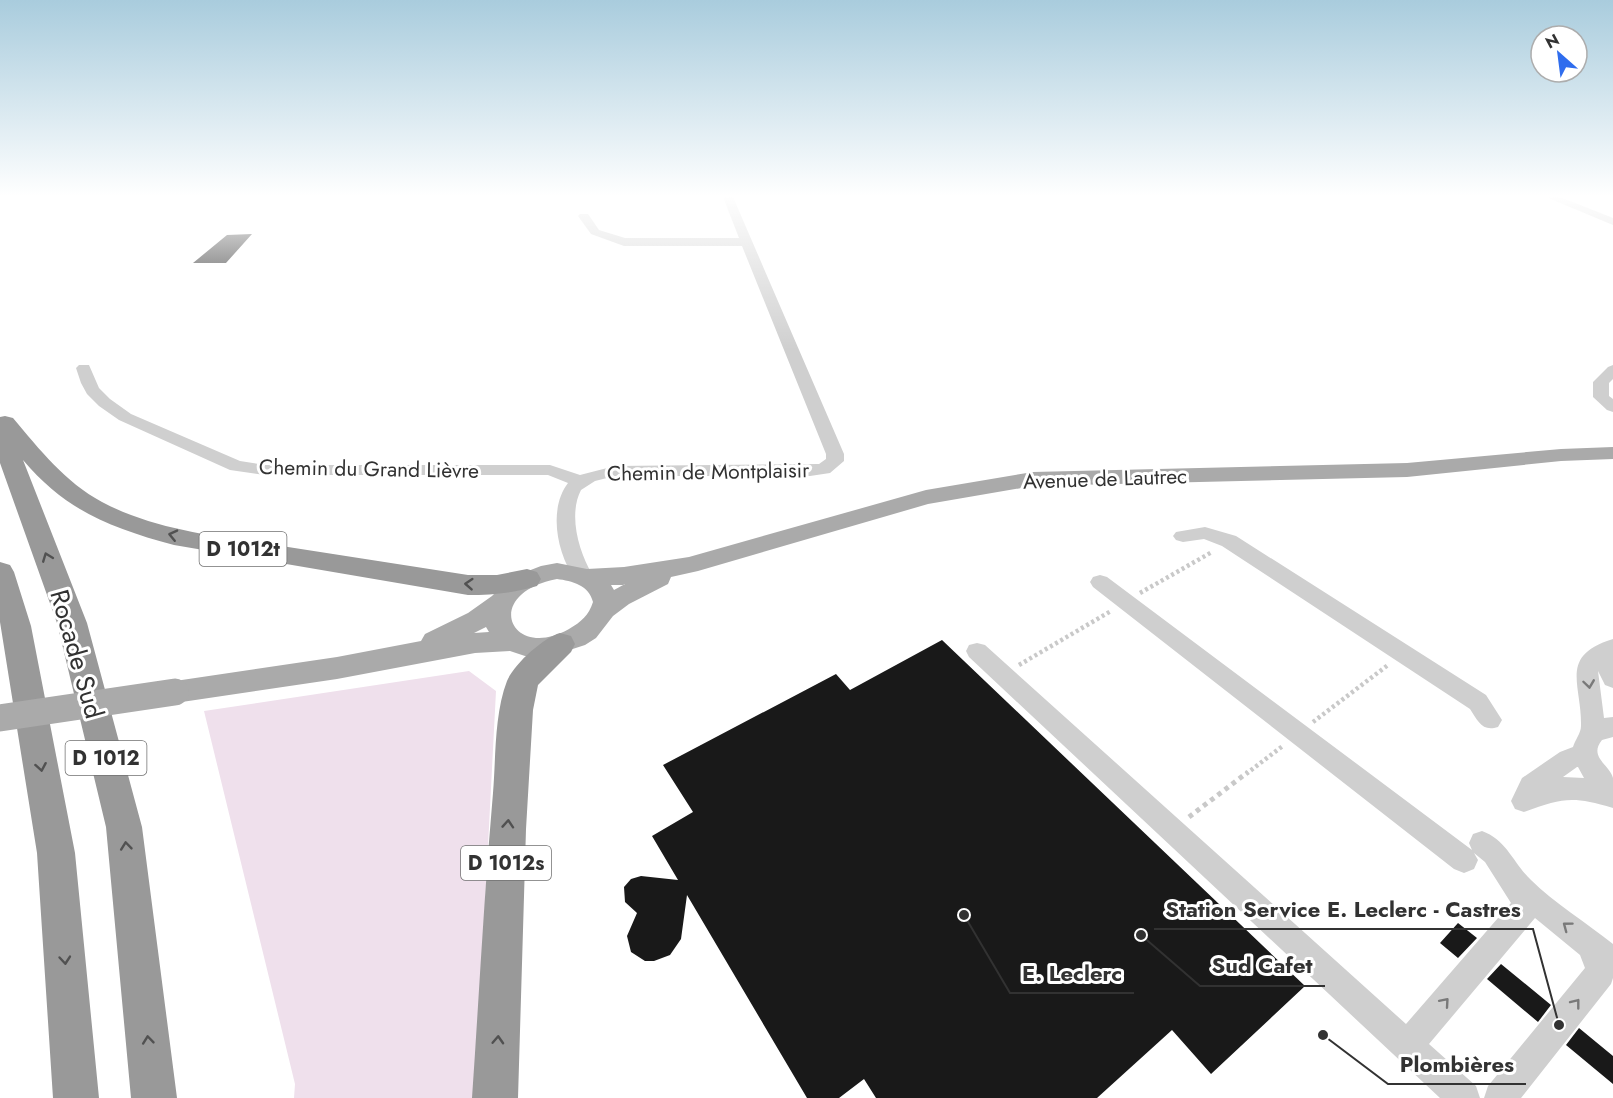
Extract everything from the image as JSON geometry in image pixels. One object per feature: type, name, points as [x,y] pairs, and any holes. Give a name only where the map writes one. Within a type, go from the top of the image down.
[{"type":"highway","name":"D 1012t","points":[[0,417],[36,461],[71,493],[102,511],[149,530],[209,544],[468,585],[497,585],[535,577]]},
{"type":"highway","name":"Rocade Sud","points":[[0,431],[72,623],[124,827],[154,1098]]},
{"type":"highway","name":"D 1012","points":[[0,572],[56,853],[76,1098]]},
{"type":"highway","name":"D 1012s","points":[[495,1098],[508,829],[517,710],[523,681],[560,644]]},
{"type":"main road","name":"Avenue de Lautrec","points":[[1561,455],[1613,443]]},
{"type":"main road","name":"Avenue de Lautrec","points":[[585,576],[624,576],[689,565],[926,497],[1033,478],[1407,470],[1561,455],[1613,453]]},
{"type":"main road","points":[[0,718],[389,658],[458,645],[491,641],[543,647],[560,644],[587,631],[602,611],[638,588],[689,565]]},
{"type":"main road","points":[[389,658],[453,633],[477,620],[500,603],[516,586],[535,577],[557,571],[585,576],[602,592],[602,611]]},
{"type":"main road","points":[[500,603],[497,614],[498,625],[514,642]]},
{"type":"street","name":"Chemin de Montplaisir","points":[[585,576],[571,558],[566,502],[570,491],[580,481],[597,474],[615,471],[810,471],[824,469],[835,461],[835,454],[750,248]]},
{"type":"street","name":"Chemin du Grand Lièvre","points":[[84,368],[84,376],[88,385],[109,407],[125,417],[236,466],[265,470],[550,470],[580,481]]},
{"type":"street","points":[[1611,404],[1601,397],[1601,382],[1613,370]]},
{"type":"street","points":[[1183,536],[1204,533],[1229,541],[1479,702],[1490,720]]},
{"type":"street","points":[[535,577],[558,563],[569,547]]},
{"type":"street","points":[[1100,582],[1298,734],[1473,852],[1495,854],[1520,890],[1525,899],[1525,908],[1407,1046]]},
{"type":"street","points":[[1612,648],[1608,666],[1613,679]]},
{"type":"street","points":[[1612,648],[1592,659],[1587,671],[1597,738],[1590,768],[1613,795]]},
{"type":"street","points":[[977,651],[1464,1098]]},
{"type":"street","points":[[1597,738],[1530,786],[1524,801],[1560,787],[1613,795]]},
{"type":"street","points":[[1500,1098],[1600,973],[1599,960],[1602,953],[1520,890]]},
{"type":"path","points":[[1172,830],[1403,653]]},
{"type":"shaded area","points":[[469,671],[496,691],[475,1098],[294,1098],[295,1084],[204,711]]},
{"type":"building","points":[[211,248],[239,248],[226,263],[193,263]]},
{"type":"building","points":[[942,640],[1305,986],[1211,1074],[1172,1030],[1097,1098],[876,1098],[864,1079],[839,1098],[807,1098],[687,895],[681,939],[670,955],[654,961],[645,961],[631,952],[627,936],[637,913],[625,902],[624,887],[631,879],[641,876],[678,880],[652,836],[693,812],[663,765],[836,674],[850,690]]},
{"type":"building","points":[[1458,923],[1477,938],[1458,958],[1440,943]]},
{"type":"building","points":[[1501,964],[1551,1005],[1538,1022],[1487,979]]},
{"type":"building","points":[[1579,1028],[1613,1056],[1613,1084],[1566,1045]]},
{"type":"place","name":"E. Leclerc","points":[[964,915]]},
{"type":"place","name":"Sud Cafet","points":[[1141,935]]},
{"type":"place","name":"Station Service E. Leclerc - Castres","points":[[1559,1025]]},
{"type":"place","name":"Plombières","points":[[1323,1035]]}]
